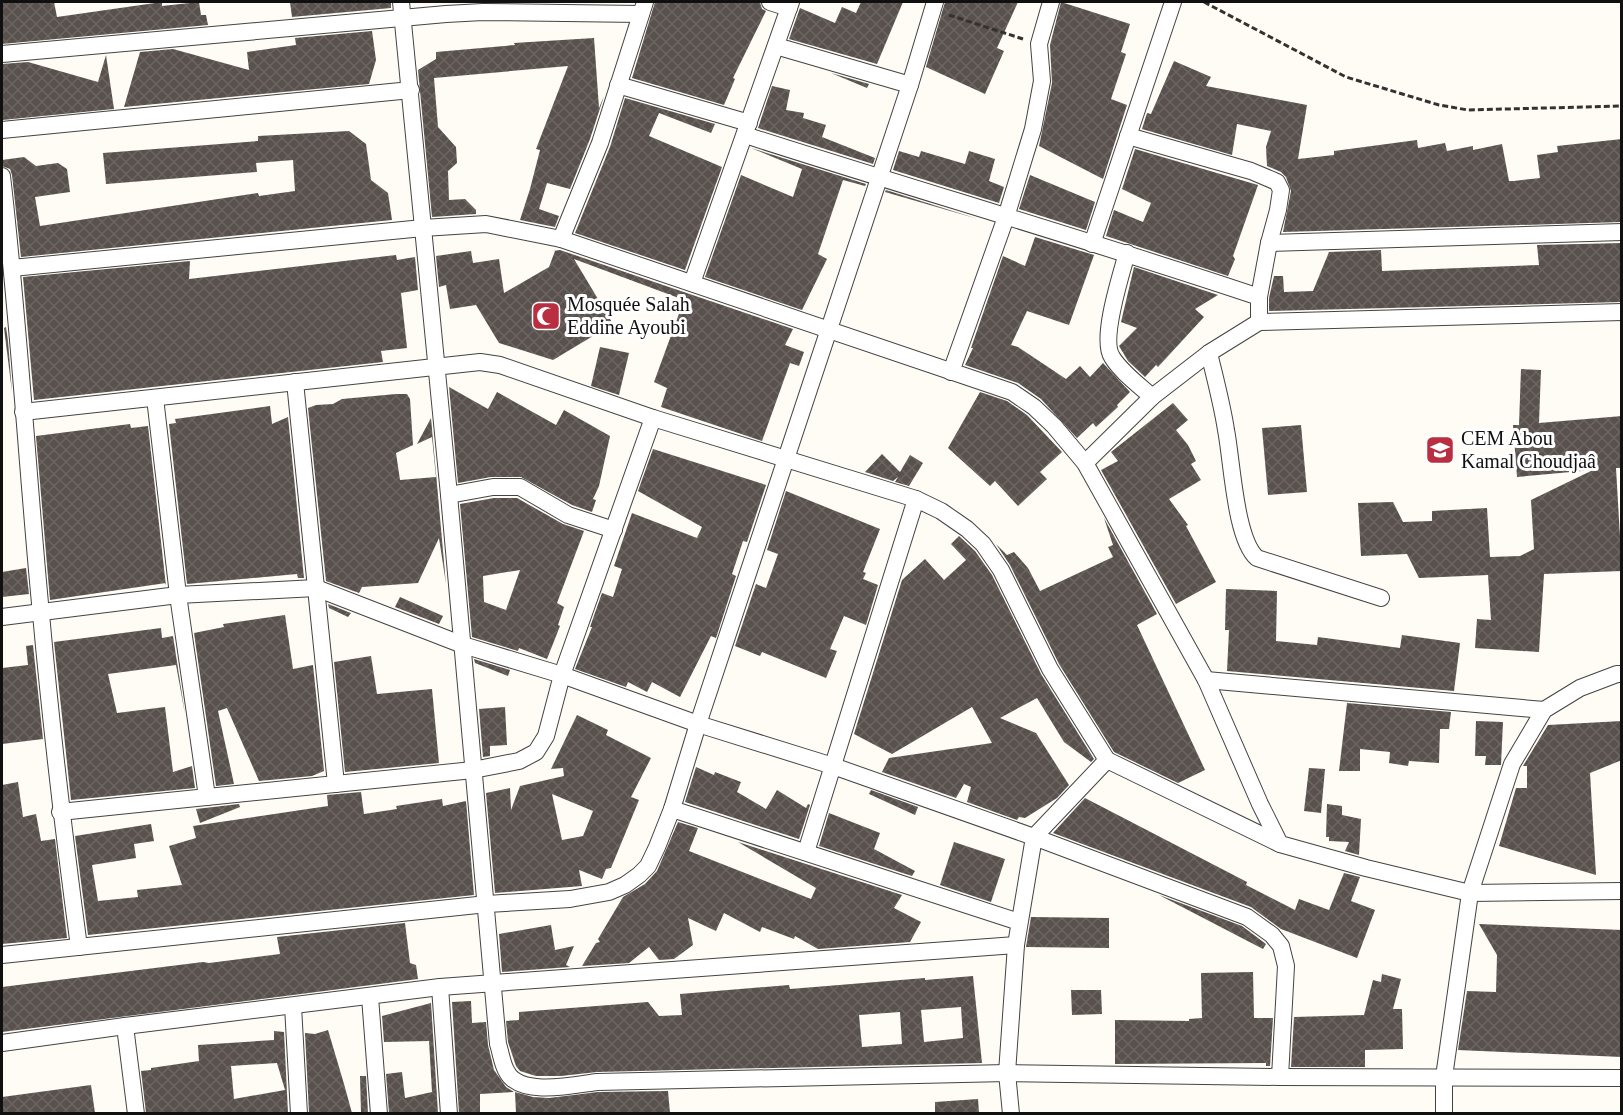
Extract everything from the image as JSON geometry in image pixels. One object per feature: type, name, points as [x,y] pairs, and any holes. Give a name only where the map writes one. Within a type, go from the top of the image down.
[{"type":"street","points":[[692,284],[790,5],[770,2]]},
{"type":"street","points":[[951,372],[1006,217],[1033,129],[1042,81],[1039,44],[1051,2]]},
{"type":"street","points":[[1092,243],[1173,2]]},
{"type":"street","points":[[2,955],[487,904],[570,899],[609,892],[625,885],[648,866],[672,809],[785,459],[910,86],[934,6]]},
{"type":"street","points":[[2,54],[403,10],[483,12],[643,8],[600,143],[561,239]]},
{"type":"street","points":[[403,10],[487,904],[498,1044],[507,1072],[514,1081],[523,1086],[565,1086],[597,1082],[1007,1073],[1622,1078]]},
{"type":"street","points":[[776,46],[910,86]]},
{"type":"street","points":[[618,85],[747,129],[879,178],[1127,253],[1259,297]]},
{"type":"street","points":[[2,130],[411,90]]},
{"type":"street","points":[[1128,136],[1251,171],[1277,182],[1281,190],[1259,297],[1258,322]]},
{"type":"street","points":[[2,176],[60,812],[79,947]]},
{"type":"street","points":[[12,268],[423,228],[486,224],[561,239],[1012,392],[1034,407],[1054,426],[1085,463],[1206,680],[1280,844]]},
{"type":"street","points":[[1269,243],[1622,232]]},
{"type":"street","points":[[1127,253],[1115,297],[1108,347],[1118,365],[1152,397]]},
{"type":"street","points":[[1085,463],[1152,397],[1209,353],[1258,322],[1622,312]]},
{"type":"street","points":[[1209,353],[1227,431],[1240,518],[1251,553],[1257,558],[1381,598]]},
{"type":"street","points":[[23,412],[436,366],[480,362],[500,365],[653,418],[916,499],[941,511],[967,529],[983,544],[1000,570],[1050,669],[1107,760],[1280,844],[1470,893],[1622,891]]},
{"type":"street","points":[[295,382],[336,784]]},
{"type":"street","points":[[155,398],[178,595],[207,797]]},
{"type":"street","points":[[60,812],[473,770],[519,761],[536,752],[546,736],[562,675],[653,418]]},
{"type":"street","points":[[449,495],[493,487],[520,487],[568,515],[614,530]]},
{"type":"street","points":[[806,852],[916,499]]},
{"type":"street","points":[[2,617],[178,595],[316,588],[463,645],[562,675],[698,724],[833,766],[1034,837],[1246,917],[1272,934],[1281,946],[1286,966],[1280,1077]]},
{"type":"street","points":[[1444,1113],[1444,1077],[1470,893],[1512,764],[1544,710],[1580,688],[1622,674]]},
{"type":"street","points":[[1206,680],[1544,710]]},
{"type":"street","points":[[1011,1113],[1007,1073],[1016,945],[1034,837],[1107,760]]},
{"type":"street","points":[[672,809],[1019,922]]},
{"type":"street","points":[[2,1043],[440,987],[493,985],[1016,945]]},
{"type":"street","points":[[440,987],[449,1113]]},
{"type":"street","points":[[370,997],[379,1113]]},
{"type":"street","points":[[293,1006],[299,1113]]},
{"type":"street","points":[[125,1026],[136,1113]]},
{"type":"path","points":[[1204,2],[1346,77],[1439,105],[1468,110],[1622,106]]},
{"type":"path","points":[[934,6],[1039,44]]},
{"type":"building","points":[[2,2],[54,2],[57,17],[162,2],[162,6],[199,2],[201,15],[206,15],[208,25],[2,44]]},
{"type":"building","points":[[290,2],[391,2],[391,8],[292,17]]},
{"type":"building","points":[[655,2],[760,2],[762,9],[766,11],[733,78],[735,79],[724,105],[632,78]]},
{"type":"building","points":[[861,2],[903,2],[877,64],[789,39],[800,8],[835,23],[842,7],[856,13]]},
{"type":"building","points":[[945,2],[1018,2],[997,48],[1004,51],[985,94],[926,67]]},
{"type":"building","points":[[1061,2],[1130,24],[1121,52],[1126,54],[1111,99],[1127,105],[1103,179],[1039,146],[1052,83],[1050,45]]},
{"type":"building","points":[[372,31],[376,60],[369,84],[124,107],[140,52],[173,49],[249,70],[247,52],[296,45],[295,38]]},
{"type":"building","points":[[594,38],[599,108],[604,96],[570,189],[547,183],[539,209],[559,216],[555,227],[520,220],[540,150],[536,149],[568,66],[434,78],[438,127],[456,147],[457,163],[448,171],[449,200],[465,199],[476,210],[476,214],[432,217],[418,70],[436,59],[436,52],[515,45],[514,43]]},
{"type":"building","points":[[106,55],[114,109],[2,120],[2,64],[28,62],[98,82]]},
{"type":"building","points":[[1174,61],[1211,77],[1206,86],[1307,105],[1298,159],[1334,155],[1334,151],[1417,140],[1418,148],[1445,143],[1447,151],[1473,146],[1473,150],[1502,144],[1509,181],[1514,181],[1540,178],[1537,155],[1558,152],[1557,146],[1622,139],[1622,222],[1283,232],[1291,191],[1286,177],[1281,172],[1267,166],[1266,147],[1271,131],[1237,124],[1232,155],[1142,129],[1147,113],[1151,114]]},
{"type":"building","points":[[831,73],[869,84],[867,88]]},
{"type":"building","points":[[772,86],[790,90],[786,110],[804,113],[803,118],[826,125],[822,137],[875,158],[873,164],[758,128]]},
{"type":"building","points":[[625,98],[715,124],[711,133],[659,113],[649,136],[722,167],[685,270],[575,233],[610,147]]},
{"type":"building","points":[[349,131],[366,144],[371,180],[388,193],[392,220],[21,257],[12,175],[10,169],[2,166],[2,160],[24,157],[36,166],[58,163],[67,169],[70,192],[35,197],[40,226],[258,193],[259,196],[295,191],[293,160],[256,163],[257,172],[106,184],[103,153],[258,141],[258,136]]},
{"type":"building","points":[[751,148],[866,184],[865,186],[843,180],[818,254],[827,259],[802,310],[705,277],[741,175],[793,197],[802,169]]},
{"type":"building","points":[[1135,149],[1258,185],[1228,276],[1106,236],[1114,210],[1143,222],[1151,203],[1122,189]]},
{"type":"building","points":[[899,151],[919,157],[921,151],[965,164],[969,151],[995,159],[989,181],[1004,187],[999,203],[893,170]]},
{"type":"building","points":[[1030,175],[1095,202],[1086,230],[1019,209]]},
{"type":"building","points":[[886,190],[978,219],[885,192]]},
{"type":"building","points":[[1035,237],[1094,255],[1069,325],[1027,311],[1011,345],[1018,347],[1066,379],[1080,366],[1090,377],[1103,363],[1130,392],[1117,405],[1118,407],[1096,427],[1093,423],[1077,438],[1041,399],[1018,383],[965,365],[973,348],[971,348],[1003,256],[1025,266]]},
{"type":"building","points":[[1622,243],[1622,302],[1269,311],[1269,298],[1274,276],[1283,276],[1284,292],[1313,291],[1329,252],[1381,250],[1382,271],[1539,265],[1537,245]]},
{"type":"building","points":[[560,250],[793,329],[785,345],[804,352],[799,366],[790,363],[762,441],[661,407],[667,388],[654,382],[684,300],[574,259],[613,324],[553,360],[499,343],[476,305],[450,309],[446,285],[439,287],[436,256],[471,251],[473,263],[499,259],[504,293],[549,267],[555,251],[553,251]]},
{"type":"building","points":[[396,255],[397,260],[415,257],[418,290],[401,293],[407,348],[381,351],[383,362],[34,400],[23,277],[190,261],[189,279]]},
{"type":"building","points":[[1134,267],[1218,295],[1195,309],[1204,317],[1158,367],[1156,365],[1145,377],[1128,361],[1119,346],[1137,328],[1121,322]]},
{"type":"building","points":[[6,327],[8,341],[12,392],[4,328]]},
{"type":"building","points":[[600,347],[629,353],[619,395],[591,386]]},
{"type":"building","points":[[1521,369],[1541,370],[1539,423],[1622,416],[1622,468],[1616,468],[1622,571],[1544,574],[1539,652],[1475,648],[1477,619],[1491,620],[1488,575],[1419,578],[1407,554],[1361,556],[1358,503],[1393,502],[1403,522],[1432,521],[1432,511],[1487,508],[1490,557],[1520,556],[1534,549],[1531,500],[1593,470],[1517,477],[1513,425],[1519,425]]},
{"type":"building","points":[[449,387],[488,409],[497,392],[556,425],[564,410],[610,436],[599,486],[593,499],[596,500],[592,512],[572,505],[521,477],[491,477],[458,483]]},
{"type":"building","points":[[980,392],[1007,401],[1027,415],[1062,452],[1040,472],[1047,479],[1018,506],[995,481],[990,486],[948,448]]},
{"type":"building","points":[[407,394],[410,399],[413,445],[396,453],[400,480],[436,477],[432,437],[417,444],[431,418],[446,584],[439,538],[418,583],[362,587],[359,593],[326,581],[308,408],[333,404],[342,399]]},
{"type":"building","points":[[1173,403],[1188,420],[1176,430],[1188,445],[1196,461],[1191,464],[1201,480],[1169,499],[1188,525],[1186,526],[1216,582],[1176,604],[1101,470],[1118,461],[1111,452]]},
{"type":"building","points":[[270,406],[272,424],[288,417],[304,578],[298,578],[297,574],[187,584],[169,424],[176,423],[175,419]]},
{"type":"building","points":[[130,424],[131,428],[148,426],[166,583],[50,600],[36,436]]},
{"type":"building","points":[[1301,425],[1307,492],[1268,495],[1262,428]]},
{"type":"building","points":[[653,449],[766,485],[747,542],[743,541],[732,574],[736,576],[716,638],[711,636],[680,697],[652,682],[647,692],[628,682],[626,687],[575,669],[592,627],[590,627],[602,593],[613,597],[622,569],[614,566],[632,513],[697,538],[702,527],[638,491]]},
{"type":"building","points":[[882,454],[900,472],[910,455],[923,463],[909,486],[895,482],[898,477],[893,481],[865,472]]},
{"type":"building","points":[[786,491],[880,529],[863,572],[866,573],[863,579],[878,585],[866,625],[844,616],[830,649],[837,651],[826,678],[762,652],[760,656],[735,646],[756,584],[766,588],[778,554],[767,550]]},
{"type":"building","points":[[494,498],[517,498],[563,524],[584,531],[557,603],[564,607],[558,625],[560,626],[547,659],[519,648],[518,651],[472,637],[460,504]],"holes":[[[520,570],[506,610],[484,602],[483,576]]]},
{"type":"building","points":[[1104,518],[1157,614],[1137,625],[1205,770],[1178,783],[1114,752],[1059,664],[1010,565],[996,544],[1007,555],[1014,552],[1028,568],[1040,591],[1113,557],[1108,547],[1113,545]]},
{"type":"building","points":[[959,536],[975,551],[992,575],[1041,674],[1094,759],[1091,762],[1064,742],[1037,698],[1000,718],[1036,733],[1069,785],[1057,798],[1025,818],[1019,817],[1017,820],[967,802],[971,787],[964,784],[956,798],[882,772],[889,758],[992,743],[972,707],[892,754],[854,734],[902,580],[925,559],[944,580],[966,560],[951,544]]},
{"type":"building","points":[[26,568],[29,594],[2,597],[2,572]]},
{"type":"building","points":[[1226,589],[1277,591],[1276,641],[1317,645],[1318,637],[1400,648],[1402,635],[1460,643],[1454,691],[1227,671],[1229,630],[1225,630]]},
{"type":"building","points":[[400,597],[443,616],[439,624],[395,607]]},
{"type":"building","points":[[328,604],[351,613],[348,617],[329,608]]},
{"type":"building","points":[[285,615],[293,669],[313,665],[324,771],[312,776],[259,781],[227,708],[218,711],[234,784],[216,786],[194,633],[224,627],[223,624]]},
{"type":"building","points":[[161,628],[162,638],[173,636],[185,714],[176,665],[108,674],[117,713],[165,707],[173,772],[192,766],[195,788],[71,800],[54,642]]},
{"type":"building","points":[[33,645],[43,739],[2,744],[2,668],[28,665],[26,646]]},
{"type":"building","points":[[371,656],[377,694],[432,689],[439,763],[345,772],[334,662]]},
{"type":"building","points":[[474,659],[510,670],[508,676],[475,663]]},
{"type":"building","points":[[1347,703],[1451,712],[1449,729],[1440,729],[1439,763],[1409,761],[1408,766],[1389,763],[1390,752],[1360,749],[1360,771],[1339,771]]},
{"type":"building","points":[[505,707],[507,745],[490,746],[490,756],[483,757],[479,709]]},
{"type":"building","points":[[577,715],[608,730],[606,735],[651,758],[631,797],[639,800],[611,868],[606,869],[602,879],[579,870],[582,886],[495,893],[486,793],[510,788],[511,810],[520,786],[564,776],[563,768],[551,769]],"holes":[[[552,794],[593,811],[583,836],[562,840]]]},
{"type":"building","points":[[1476,721],[1503,722],[1501,765],[1485,765],[1486,756],[1475,756]]},
{"type":"building","points":[[1622,721],[1622,760],[1590,773],[1596,875],[1499,846],[1516,788],[1527,788],[1527,766],[1523,766],[1548,725]]},
{"type":"building","points":[[696,767],[714,775],[715,772],[741,782],[737,792],[766,809],[777,790],[806,808],[808,804],[810,805],[799,839],[685,802]]},
{"type":"building","points":[[1309,768],[1325,769],[1321,813],[1304,811]]},
{"type":"building","points":[[18,782],[23,817],[36,814],[41,841],[55,839],[67,938],[2,944],[2,785]]},
{"type":"building","points":[[871,790],[918,807],[915,815],[869,794]]},
{"type":"building","points":[[361,792],[364,814],[397,809],[396,806],[442,799],[443,806],[466,801],[474,895],[88,935],[75,836],[151,824],[154,841],[134,844],[136,858],[92,865],[98,901],[138,897],[137,890],[182,885],[169,846],[196,838],[193,826],[328,806],[327,795]]},
{"type":"building","points":[[1085,798],[1247,882],[1246,885],[1295,910],[1299,899],[1329,910],[1344,873],[1360,877],[1351,901],[1375,910],[1357,958],[1281,929],[1251,907],[1053,833]]},
{"type":"building","points":[[239,804],[240,807],[200,823],[196,809]]},
{"type":"building","points":[[1327,804],[1342,806],[1342,815],[1361,819],[1359,855],[1345,851],[1349,842],[1329,841],[1329,837],[1326,837]]},
{"type":"building","points":[[829,813],[880,833],[874,849],[915,871],[912,876],[819,846]]},
{"type":"building","points":[[678,822],[698,828],[689,851],[811,899],[816,888],[738,842],[902,895],[894,908],[921,922],[910,942],[818,949],[795,936],[794,939],[762,927],[760,932],[724,913],[716,931],[688,918],[693,945],[674,959],[659,960],[649,947],[629,963],[582,966],[596,943],[600,942],[598,939],[623,897],[645,884],[657,871]]},
{"type":"building","points":[[954,842],[1005,859],[991,902],[940,885]]},
{"type":"building","points":[[1159,895],[1242,926],[1266,944],[1263,949]]},
{"type":"building","points":[[1031,917],[1109,918],[1109,948],[1026,947]]},
{"type":"building","points":[[405,923],[410,963],[416,965],[418,979],[2,1032],[2,987],[280,954],[277,937]]},
{"type":"building","points":[[1479,924],[1622,930],[1622,1057],[1458,1050],[1467,991],[1496,992],[1497,955]]},
{"type":"building","points":[[551,925],[555,950],[574,946],[566,965],[570,967],[502,972],[499,934]]},
{"type":"building","points":[[1253,972],[1254,1018],[1273,1018],[1270,1066],[1266,1066],[1266,1063],[1115,1064],[1115,1020],[1189,1021],[1189,1019],[1202,1018],[1201,973]]},
{"type":"building","points":[[1382,974],[1401,979],[1393,1009],[1402,1009],[1403,1049],[1365,1050],[1365,1067],[1291,1067],[1294,1017],[1364,1015],[1373,980],[1381,982]]},
{"type":"building","points":[[973,976],[982,1063],[597,1072],[536,1076],[520,1071],[508,1042],[506,1021],[519,1020],[519,1012],[648,1002],[659,1016],[682,1015],[680,994],[789,985],[790,989],[925,978],[925,980]],"holes":[[[961,1007],[963,1038],[924,1042],[921,1010]],[[900,1012],[902,1044],[862,1047],[859,1015]]]},
{"type":"building","points":[[1071,990],[1101,990],[1102,1014],[1072,1015]]},
{"type":"building","points":[[471,1001],[472,1023],[486,1022],[488,1045],[494,1070],[506,1087],[514,1092],[480,1094],[480,1113],[459,1113],[452,1002]]},
{"type":"building","points":[[431,1003],[438,1113],[389,1113],[386,1074],[402,1072],[405,1098],[432,1092],[429,1041],[384,1042],[382,1016]]},
{"type":"building","points":[[328,1030],[352,1113],[309,1113],[305,1033],[315,1034]]},
{"type":"building","points":[[274,1031],[284,1032],[288,1113],[146,1113],[141,1071],[199,1061],[198,1045],[274,1040]],"holes":[[[277,1063],[285,1090],[234,1099],[231,1066]]]},
{"type":"building","points":[[360,1076],[366,1076],[368,1113],[361,1113]]},
{"type":"building","points":[[91,1085],[95,1113],[2,1113],[2,1097]]},
{"type":"building","points":[[668,1091],[670,1113],[516,1113],[515,1092],[549,1098],[598,1092]]},
{"type":"building","points":[[978,1099],[979,1113],[935,1113],[935,1102]]},
{"type":"place","name":"Mosquée Salah Eddine Ayoubi","points":[[546,316]]},
{"type":"place","name":"CEM Abou Kamal Choudjaâ","points":[[1440,450]]}]
